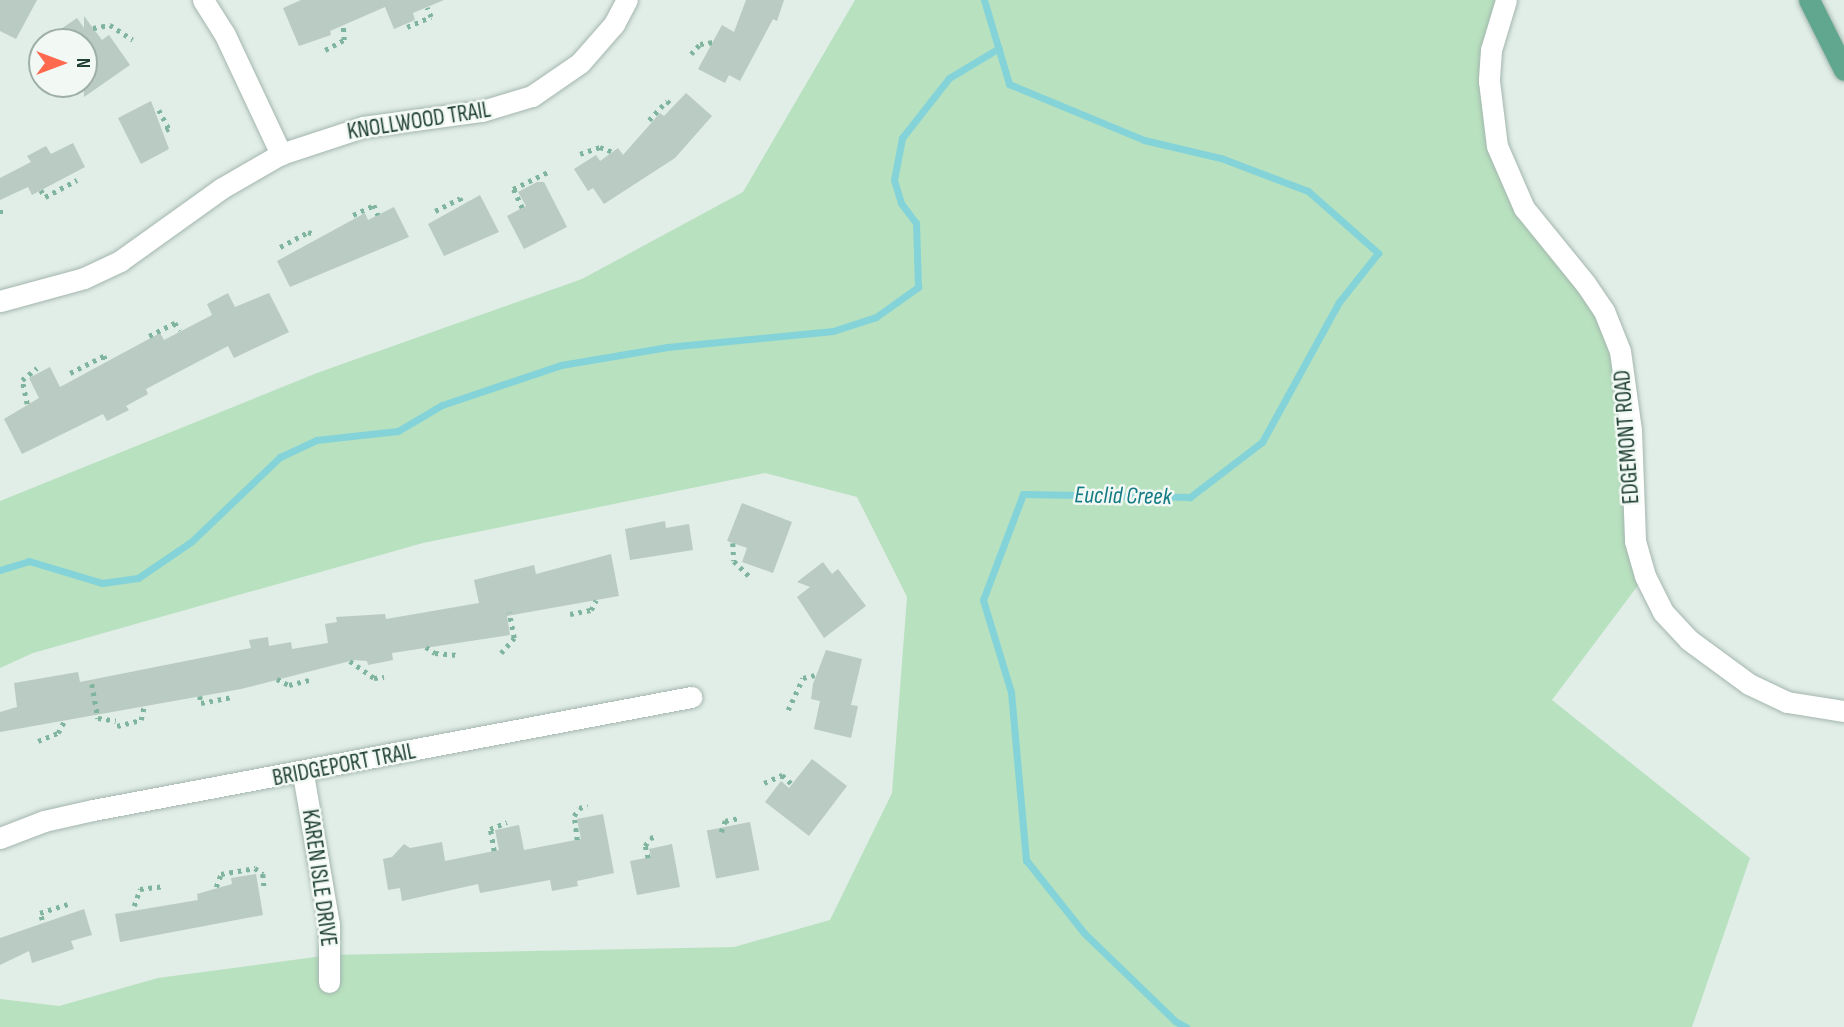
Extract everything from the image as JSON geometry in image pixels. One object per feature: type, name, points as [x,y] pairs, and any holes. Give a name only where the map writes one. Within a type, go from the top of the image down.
[{"type":"main road","points":[[1809,0],[1844,70]]},
{"type":"street","points":[[203,0],[225,35],[281,154]]},
{"type":"street","name":"KNOLLWOOD TRAIL","points":[[0,301],[66,284],[120,261],[222,188],[281,154],[363,127],[482,111],[532,96],[580,63],[614,24],[627,0]]},
{"type":"street","name":"EDGEMONT ROAD","points":[[1506,0],[1497,23],[1489,81],[1497,146],[1524,208],[1586,283],[1604,311],[1620,351],[1629,416],[1635,541],[1644,576],[1663,612],[1689,640],[1749,684],[1787,702],[1844,711]]},
{"type":"street","name":"BRIDGEPORT TRAIL","points":[[0,838],[44,821],[93,810],[303,774],[691,697]]},
{"type":"street","name":"KAREN ISLE DRIVE","points":[[303,774],[330,924],[329,982]]},
{"type":"path","points":[[407,27],[430,18],[427,8]]},
{"type":"path","points":[[93,28],[110,25],[133,40]]},
{"type":"path","points":[[325,50],[344,40],[343,25]]},
{"type":"path","points":[[691,54],[700,44],[714,42]]},
{"type":"path","points":[[649,120],[667,101],[673,106]]},
{"type":"path","points":[[159,110],[169,129],[163,132]]},
{"type":"path","points":[[580,154],[600,147],[613,152]]},
{"type":"path","points":[[522,208],[513,189],[550,171]]},
{"type":"path","points":[[41,190],[45,197],[77,180]]},
{"type":"path","points":[[435,211],[460,198],[462,202]]},
{"type":"path","points":[[353,215],[374,205],[378,215]]},
{"type":"path","points":[[280,247],[308,232],[314,234]]},
{"type":"path","points":[[149,336],[176,323],[180,331]]},
{"type":"path","points":[[70,373],[104,356],[107,362]]},
{"type":"path","points":[[27,404],[22,380],[37,368]]},
{"type":"path","points":[[733,543],[734,561],[752,579]]},
{"type":"path","points":[[570,614],[591,610],[596,600]]},
{"type":"path","points":[[500,653],[514,638],[509,612]]},
{"type":"path","points":[[426,647],[435,653],[460,656]]},
{"type":"path","points":[[350,661],[374,678],[384,677]]},
{"type":"path","points":[[788,710],[803,678],[815,675]]},
{"type":"path","points":[[277,679],[289,685],[309,680]]},
{"type":"path","points":[[92,684],[98,718],[117,723],[141,720],[144,706]]},
{"type":"path","points":[[200,696],[201,703],[231,697]]},
{"type":"path","points":[[38,741],[58,733],[65,720]]},
{"type":"path","points":[[764,783],[782,775],[792,784]]},
{"type":"path","points":[[577,840],[574,816],[579,807],[588,806]]},
{"type":"path","points":[[721,832],[725,821],[738,818]]},
{"type":"path","points":[[494,851],[490,829],[507,822]]},
{"type":"path","points":[[648,858],[645,846],[650,838],[658,836]]},
{"type":"path","points":[[216,887],[220,874],[255,868],[262,874],[264,886]]},
{"type":"path","points":[[134,906],[139,889],[163,886]]},
{"type":"path","points":[[42,920],[40,913],[68,904]]},
{"type":"green space","points":[[855,0],[1506,0],[1491,50],[1509,179],[1604,311],[1645,576],[1552,700],[1750,858],[1692,1027],[0,1027],[0,999],[59,1006],[158,978],[330,955],[734,947],[830,920],[892,793],[907,597],[857,497],[765,473],[423,543],[33,653],[0,668],[0,501],[317,373],[582,279],[743,192]]},
{"type":"building","points":[[0,0],[37,0],[16,39],[0,31]]},
{"type":"building","points":[[301,0],[444,0],[413,13],[415,20],[394,29],[385,7],[330,31],[331,35],[299,46],[283,8]]},
{"type":"building","points":[[746,0],[784,0],[777,21],[773,19],[740,81],[729,75],[725,83],[698,69],[722,25],[734,32]]},
{"type":"building","points":[[84,16],[93,28],[84,28]]},
{"type":"building","points":[[77,18],[84,28],[62,28]]},
{"type":"building","points":[[98,35],[102,40],[109,35],[130,65],[98,87]]},
{"type":"building","points":[[686,93],[712,116],[675,158],[604,204],[593,188],[588,191],[574,169],[596,155],[600,161],[618,148],[623,155],[660,113],[664,116]]},
{"type":"building","points":[[151,101],[169,149],[141,164],[118,118]]},
{"type":"building","points":[[73,143],[85,167],[32,195],[28,187],[0,200],[0,178],[31,162],[27,156],[46,146],[51,154]]},
{"type":"building","points":[[537,182],[544,182],[567,227],[524,249],[507,216],[526,206],[518,192]]},
{"type":"building","points":[[480,195],[499,232],[444,256],[428,224]]},
{"type":"building","points":[[394,207],[409,237],[290,287],[277,261],[365,213],[368,220]]},
{"type":"building","points":[[228,293],[235,307],[269,293],[289,332],[234,358],[228,346],[146,389],[148,394],[126,406],[129,410],[107,421],[103,414],[22,454],[4,419],[39,398],[29,378],[50,367],[60,387],[160,333],[164,340],[212,315],[207,304]]},
{"type":"building","points":[[742,503],[792,522],[773,573],[742,562],[747,548],[727,541]]},
{"type":"building","points":[[665,521],[666,528],[689,524],[693,550],[630,560],[625,529]]},
{"type":"building","points":[[611,554],[619,596],[507,616],[510,635],[392,653],[393,660],[368,665],[367,661],[354,660],[241,689],[0,732],[0,712],[17,707],[14,683],[78,672],[80,682],[251,648],[249,640],[268,637],[269,646],[291,642],[292,649],[328,643],[325,624],[337,622],[336,617],[385,614],[386,619],[479,603],[474,580],[534,565],[536,574]]},
{"type":"building","points":[[823,562],[832,574],[838,569],[866,606],[824,638],[797,597],[810,587],[797,582]]},
{"type":"building","points":[[826,650],[862,659],[851,705],[858,706],[851,738],[814,729],[820,701],[811,699],[813,684]]},
{"type":"building","points":[[812,759],[847,786],[809,836],[765,802],[781,781],[789,788]]},
{"type":"building","points":[[603,814],[614,873],[577,881],[578,886],[552,891],[550,880],[480,893],[478,884],[402,901],[400,888],[388,890],[383,859],[392,857],[404,844],[410,848],[442,842],[445,861],[499,850],[495,830],[519,825],[524,850],[581,839],[577,819]]},
{"type":"building","points":[[750,822],[759,870],[716,878],[707,830]]},
{"type":"building","points":[[672,844],[680,887],[637,895],[630,861],[651,857],[649,849]]},
{"type":"building","points":[[256,874],[263,915],[120,942],[115,914],[198,900],[197,894],[232,884],[231,878]]},
{"type":"building","points":[[84,909],[92,935],[71,941],[74,949],[32,963],[29,951],[0,965],[0,938]]},
{"type":"waterway","name":"Euclid Creek","points":[[984,0],[1009,84],[1144,140],[1221,158],[1308,191],[1378,253],[1339,302],[1262,442],[1190,497],[1023,494],[983,600],[1011,692],[1026,860],[1084,933],[1175,1021],[1186,1027]]},
{"type":"waterway","points":[[0,570],[29,561],[102,583],[138,578],[192,541],[280,457],[316,440],[398,431],[442,405],[561,365],[667,347],[833,331],[876,317],[918,287],[916,223],[901,203],[894,180],[902,138],[949,78],[999,48]]}]
